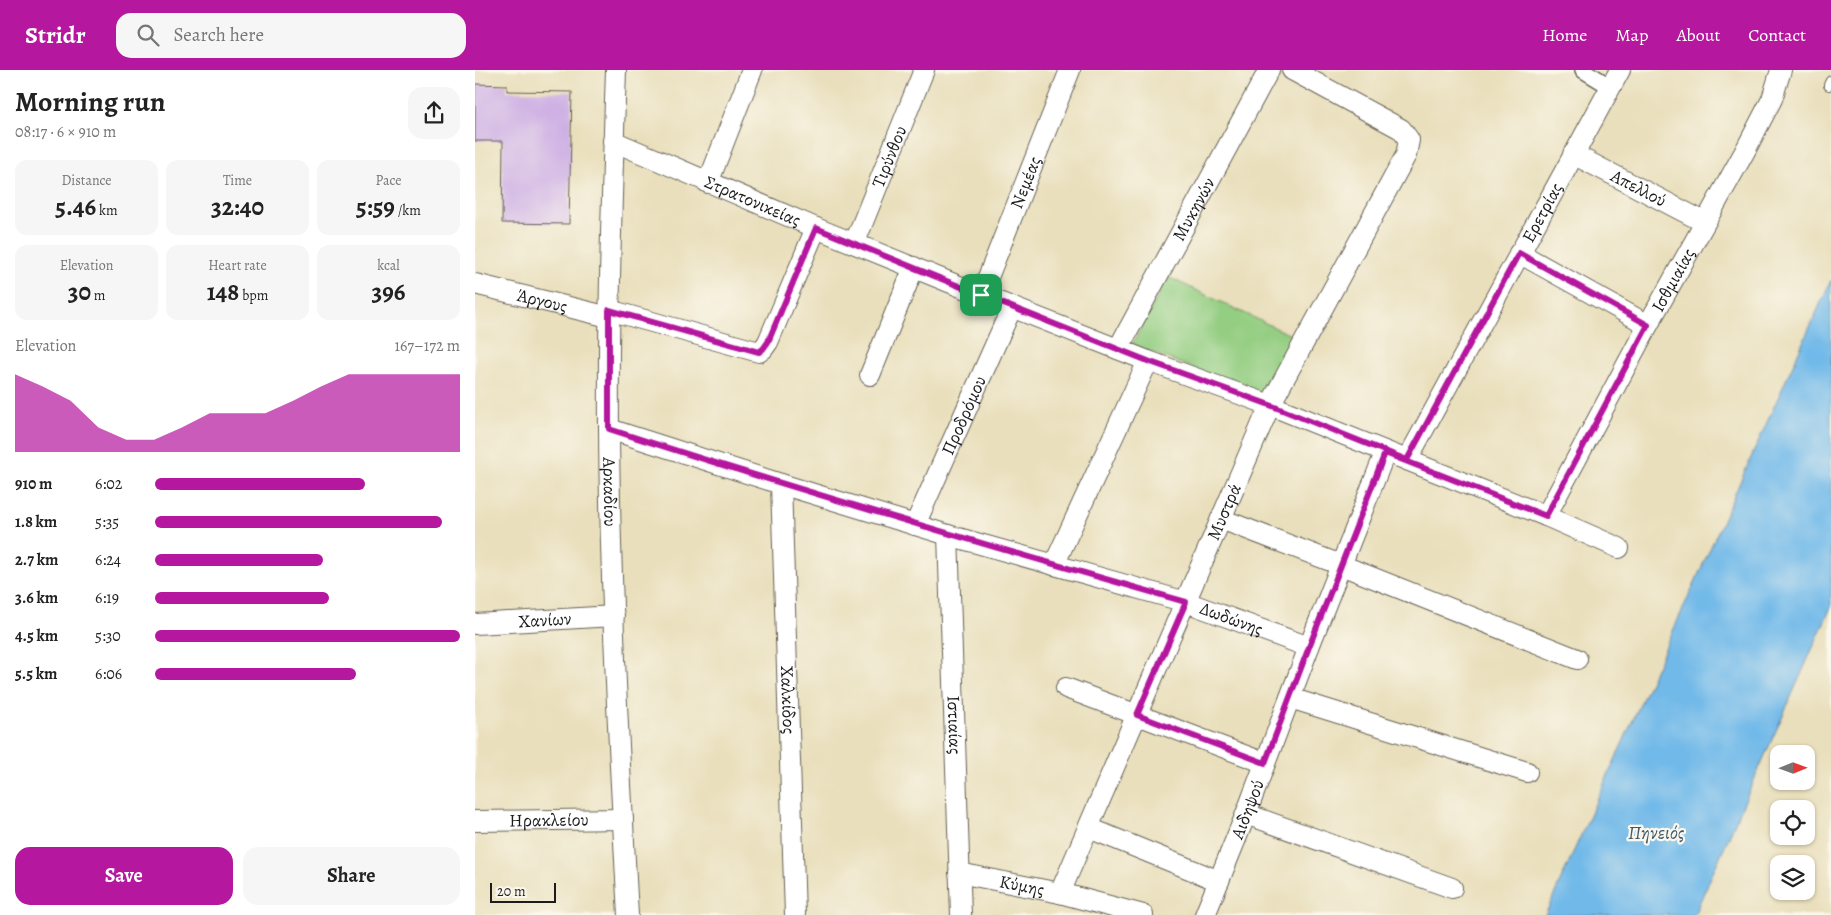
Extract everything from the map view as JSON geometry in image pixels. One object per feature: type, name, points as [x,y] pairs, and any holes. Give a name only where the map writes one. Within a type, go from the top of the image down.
[{"type":"street","name":"Αρκαδίου","points":[[616,70],[609,314],[609,429],[614,616],[628,915]]},
{"type":"street","points":[[708,183],[753,70]]},
{"type":"street","name":"Τιρύνθου","points":[[855,242],[924,70]]},
{"type":"street","name":"Νεμέας","points":[[981,295],[1070,70]]},
{"type":"street","name":"Μυκηνών","points":[[1118,349],[1269,70]]},
{"type":"street","name":"Μυστρά","points":[[1060,893],[1270,405],[1406,155],[1409,140],[1401,129],[1292,70]]},
{"type":"street","points":[[1583,70],[1616,78]]},
{"type":"street","name":"Ισθμιαίας","points":[[1546,516],[1704,222],[1745,151],[1772,99],[1781,70]]},
{"type":"street","name":"Ερετρίας","points":[[1407,460],[1616,78]]},
{"type":"street","name":"Στρατονικείας","points":[[613,141],[708,183],[981,295],[1148,361],[1270,405],[1385,453],[1546,516],[1619,548]]},
{"type":"street","name":"Απελλού","points":[[1573,154],[1704,222]]},
{"type":"street","name":"Άργους","points":[[475,284],[609,314],[759,352],[768,342],[816,228]]},
{"type":"street","points":[[1519,253],[1648,325]]},
{"type":"street","points":[[870,375],[914,267]]},
{"type":"street","name":"Προδρόμου","points":[[915,524],[1012,307]]},
{"type":"street","points":[[1055,565],[1148,361]]},
{"type":"street","name":"Δωδώνης","points":[[609,429],[948,535],[1186,602],[1309,647]]},
{"type":"street","name":"Αιδηψού","points":[[1205,915],[1246,814],[1385,453]]},
{"type":"street","name":"Χαλκίδος","points":[[781,484],[795,915]]},
{"type":"street","points":[[1221,519],[1577,659]]},
{"type":"street","name":"Ιστιαίας","points":[[948,535],[961,915]]},
{"type":"street","name":"Χανίων","points":[[475,624],[614,616]]},
{"type":"street","points":[[1067,688],[1265,763]]},
{"type":"street","points":[[1290,698],[1527,772]]},
{"type":"street","points":[[1246,814],[1452,888]]},
{"type":"street","name":"Ηρακλείου","points":[[475,821],[623,819]]},
{"type":"street","points":[[1089,828],[1219,881]]},
{"type":"street","name":"Κύμης","points":[[959,873],[1060,893],[1143,915]]},
{"type":"green space","points":[[1168,277],[1297,338],[1266,396],[1132,345]]},
{"type":"water","name":"Πηνειός","points":[[1831,280],[1831,607],[1694,915],[1545,915]]},
{"type":"building","points":[[475,84],[507,85],[507,91],[572,92],[569,224],[502,223],[503,141],[475,141]]},
{"type":"route","points":[[981,295],[855,242],[816,228],[768,342],[759,352],[609,310],[609,429],[948,535],[1186,602],[1137,715],[1265,763],[1385,453],[1546,516],[1648,325],[1519,253],[1407,460],[1385,453],[1270,405],[1148,361],[981,295]]}]
